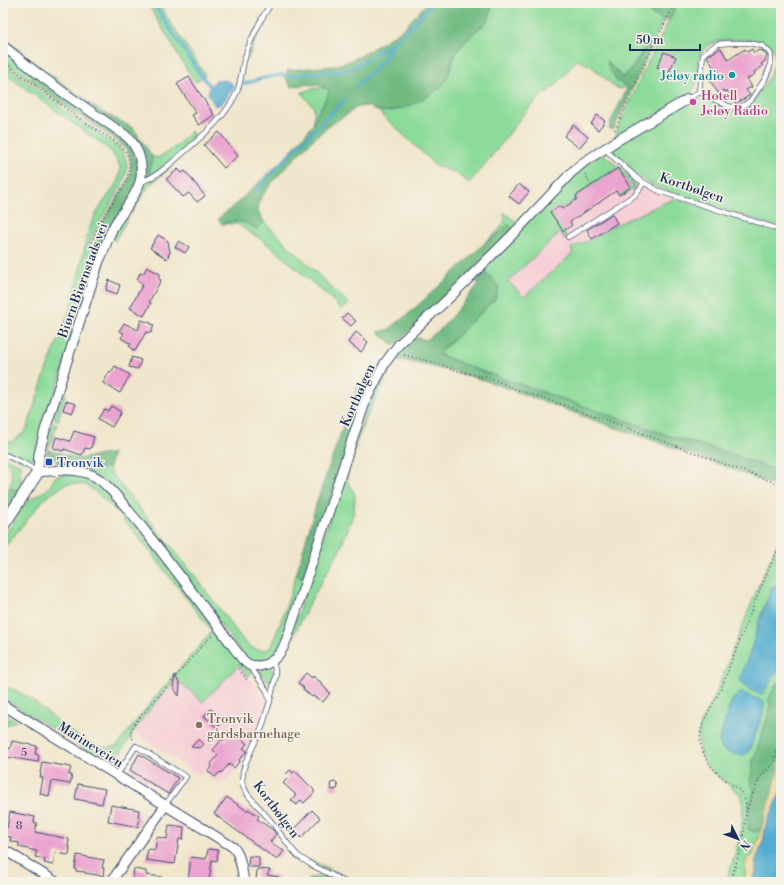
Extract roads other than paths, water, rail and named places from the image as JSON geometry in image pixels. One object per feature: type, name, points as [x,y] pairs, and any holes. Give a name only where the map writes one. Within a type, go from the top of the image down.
[{"type":"street","name":"Biørn Biørnstads vei","points":[[3,46],[46,80],[125,135],[132,142],[138,153],[141,164],[140,182],[134,195],[114,226],[99,261],[47,424],[39,454],[38,472]]},
{"type":"street","name":"Kortbølgen","points":[[273,660],[283,648],[288,636],[366,400],[385,363],[393,352],[399,344],[475,272],[579,166],[609,146],[688,99]]},
{"type":"street","points":[[3,526],[38,472],[71,469],[93,476],[104,483],[116,496],[158,548],[243,660],[249,665],[260,666],[273,660]]},
{"type":"street","name":"Marineveien","points":[[3,705],[233,847],[238,855],[244,882]]},
{"type":"street","points":[[111,882],[165,806]]},
{"type":"street","points":[[3,849],[56,882]]},
{"type":"lane","points":[[140,182],[149,180],[169,165],[209,130],[226,111],[236,93],[250,44],[258,25],[271,3]]},
{"type":"lane","points":[[688,99],[699,92],[704,55],[707,50],[718,44],[748,43],[764,46],[770,53],[770,67],[765,79],[751,100],[743,106],[736,108],[728,106],[699,92]]},
{"type":"lane","name":"Kortbølgen","points":[[609,146],[610,155],[638,179],[659,191],[781,230]]},
{"type":"lane","points":[[568,237],[635,194],[644,183]]},
{"type":"lane","points":[[3,454],[38,472]]},
{"type":"lane","name":"Kortbølgen","points":[[273,660],[276,675],[270,701],[262,727],[245,764],[242,781],[243,786],[298,856],[345,882]]},
{"type":"lane","points":[[249,665],[267,691],[270,701]]},
{"type":"lane","points":[[117,775],[136,746],[186,777],[165,806]]},
{"type":"water","points":[[216,80],[225,80],[230,82],[234,88],[224,101],[215,106],[208,94],[210,86]]},
{"type":"water","points":[[781,585],[781,658],[778,670],[761,695],[746,686],[740,678],[769,594],[772,587]]},
{"type":"water","points":[[741,693],[764,703],[763,713],[749,751],[745,755],[732,754],[725,751],[722,749],[719,741],[730,705],[734,698]]},
{"type":"water","points":[[781,789],[781,882],[751,882],[756,873],[756,860],[763,842],[766,824]]},
{"type":"waterway","points":[[153,3],[197,70],[210,86]]},
{"type":"waterway","points":[[244,84],[263,78],[281,75],[338,72],[352,68],[393,43],[403,35],[433,3]]},
{"type":"waterway","points":[[356,87],[385,58],[393,43]]},
{"type":"waterway","points":[[255,192],[345,99]]},
{"type":"place","name":"Jeløy radio","points":[[732,75]]},
{"type":"place","name":"Hotell Jeløy Radio","points":[[693,102]]},
{"type":"place","name":"Tronvik","points":[[49,462]]},
{"type":"place","name":"Tronvik gårdsbarnehage","points":[[199,725]]}]
